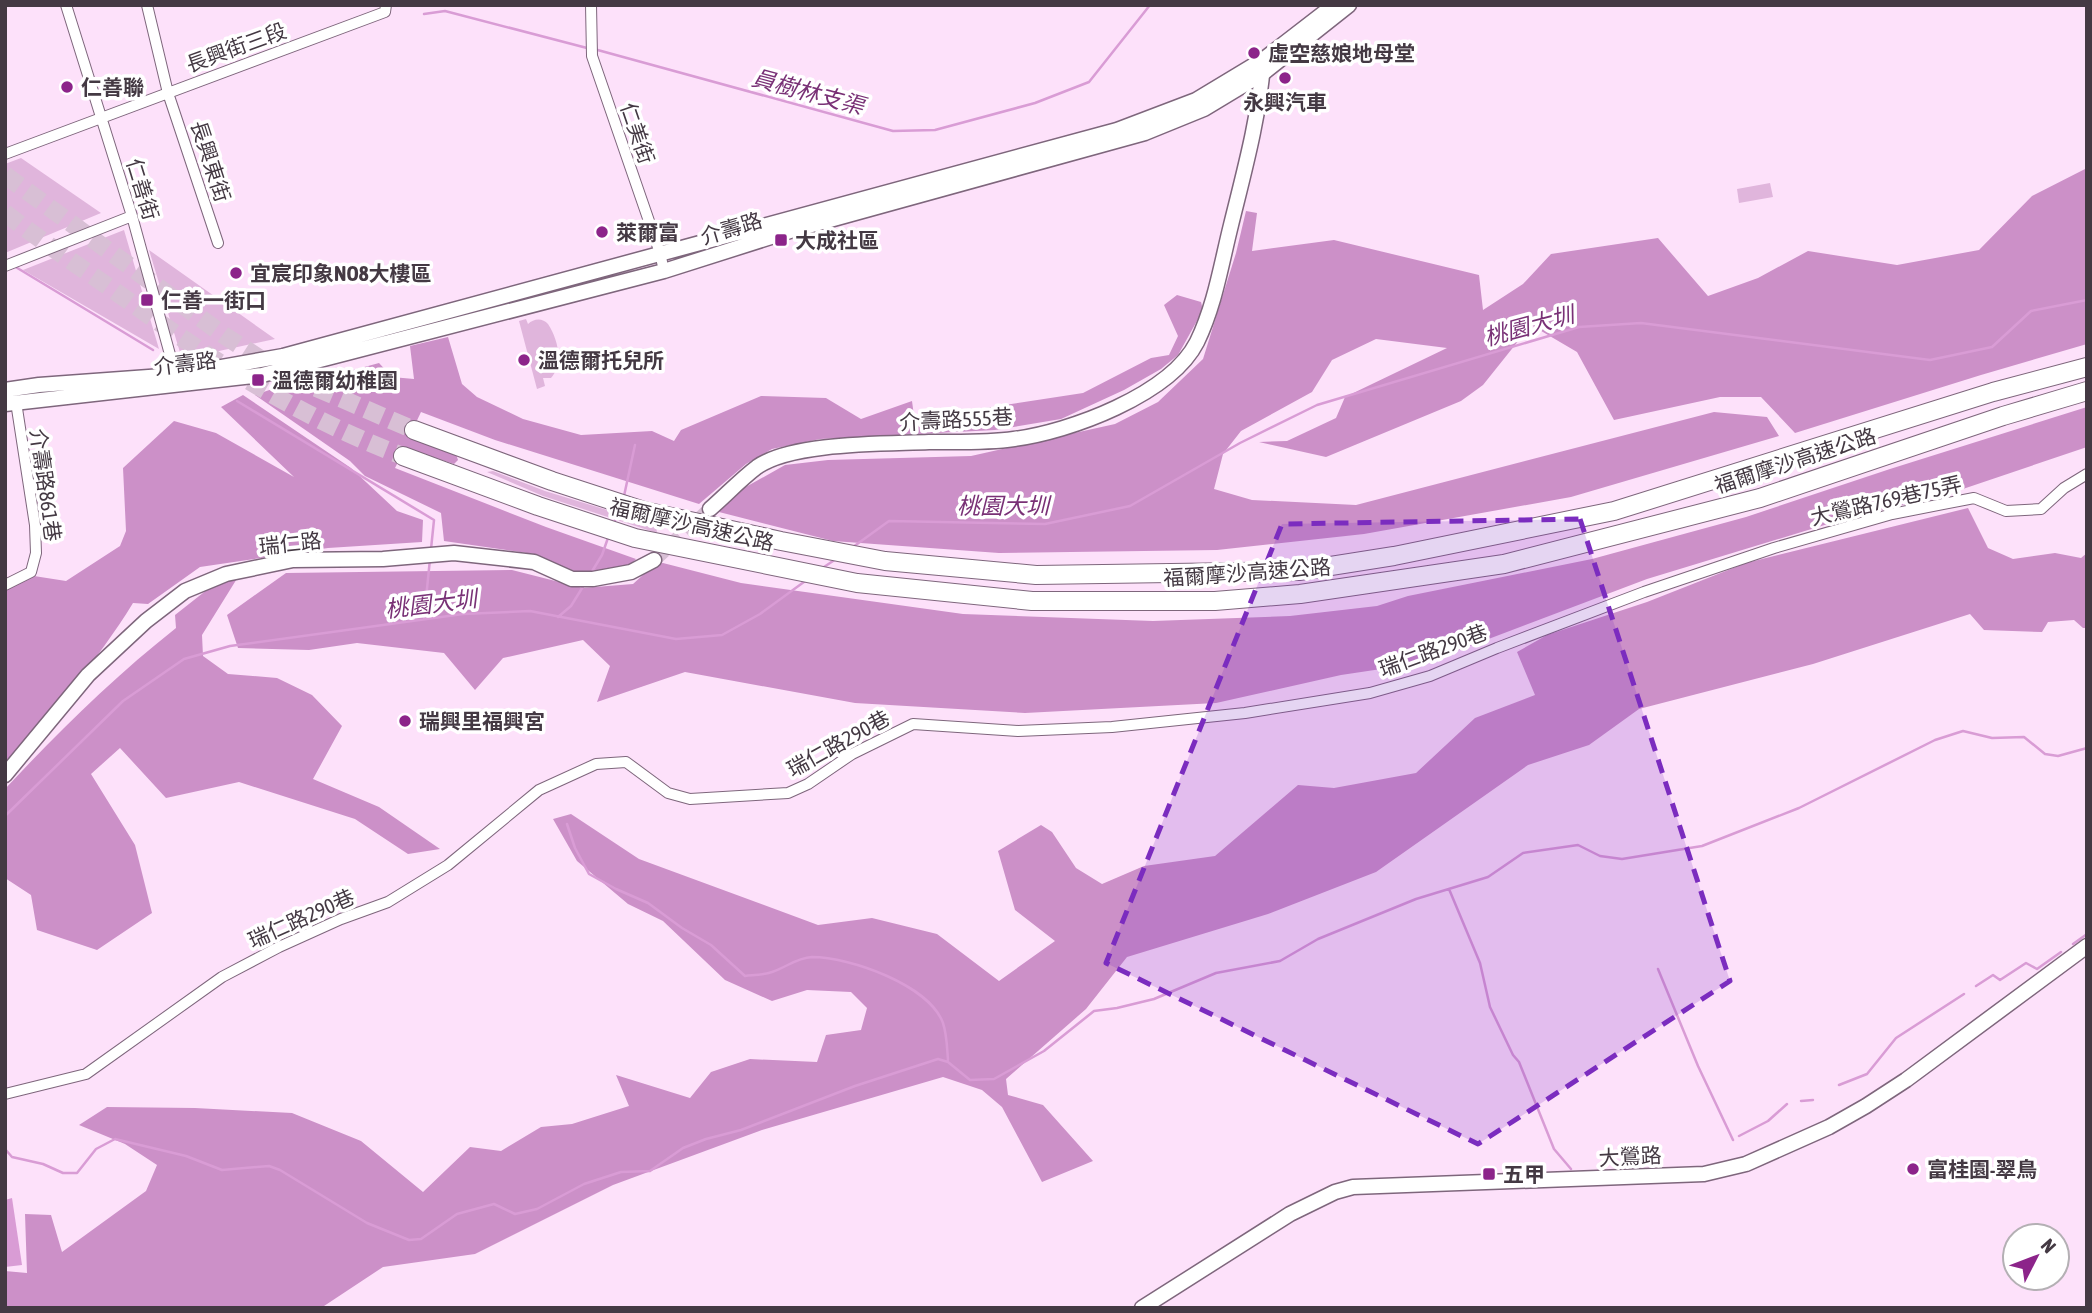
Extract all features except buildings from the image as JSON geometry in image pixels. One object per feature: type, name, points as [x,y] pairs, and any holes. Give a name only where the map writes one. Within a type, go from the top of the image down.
[{"type":"highway","name":"福爾摩沙高速公路","points":[[414,430],[621,504],[781,541],[885,561],[1036,575],[1299,571],[1394,556],[1614,511],[1993,392],[2087,367]]},
{"type":"highway","name":"福爾摩沙高速公路","points":[[403,456],[611,530],[753,563],[857,583],[1032,601],[1215,601],[1300,594],[1504,564],[1760,498],[2003,416],[2087,391]]},
{"type":"highway","points":[[465,479],[476,453]]},
{"type":"main road","name":"介壽路","points":[[11,403],[177,380],[283,356],[1117,130],[1196,100],[1264,59],[1334,5]]},
{"type":"main road","name":"介壽路","points":[[5,390],[39,385],[262,375],[664,271],[790,232],[1145,133],[1203,109],[1262,74],[1349,5]]},
{"type":"main road","name":"介壽路555巷","points":[[710,509],[759,465],[796,451],[855,445],[1014,439],[1070,426],[1105,413],[1158,383],[1178,366],[1196,344],[1215,298],[1251,141],[1264,59]]},
{"type":"main road","name":"瑞仁路","points":[[5,775],[88,676],[146,621],[185,591],[226,573],[293,560],[383,559],[454,553],[534,562],[572,579],[593,579],[631,572],[654,560]]},
{"type":"main road","name":"大鶯路","points":[[1142,1308],[1290,1214],[1335,1192],[1353,1188],[1704,1174],[1746,1164],[1829,1127],[1876,1100],[2087,946]]},
{"type":"street","name":"仁善街","points":[[66,5],[132,216],[177,380]]},
{"type":"street","name":"長興東街","points":[[147,5],[168,93],[218,243]]},
{"type":"street","name":"仁美街","points":[[592,5],[592,49],[664,271]]},
{"type":"street","name":"長興街三段","points":[[5,154],[385,9]]},
{"type":"street","points":[[5,266],[132,216]]},
{"type":"street","name":"介壽路861巷","points":[[5,585],[31,572],[36,553],[35,525],[11,403]]},
{"type":"street","name":"大鶯路769巷75弄","points":[[1805,539],[1892,514],[1974,498],[2006,511],[2041,509],[2064,488],[2087,474]]},
{"type":"street","name":"瑞仁路290巷","points":[[5,1094],[86,1074],[222,977],[279,947],[341,919],[388,902],[448,865],[539,790],[596,764],[626,762],[668,793],[690,799],[788,793],[808,784],[852,754],[913,724],[1018,731],[1112,727],[1245,713],[1370,693],[1430,677],[1497,648],[1644,592],[1805,539]]},
{"type":"highlighted area","points":[[1580,519],[1730,981],[1478,1144],[1106,963],[1282,524]]},
{"type":"shaded area","points":[[21,158],[101,213],[5,253],[5,164]]},
{"type":"shaded area","points":[[2087,168],[2087,344],[1795,433],[1761,397],[1720,397],[1614,420],[1577,352],[1531,325],[1483,385],[1461,401],[1326,457],[1259,442],[1287,441],[1336,418],[1345,397],[1447,348],[1376,339],[1332,360],[1312,392],[1241,431],[1223,454],[1214,489],[1252,500],[1356,505],[1714,412],[1767,417],[1779,436],[1571,497],[1364,534],[1217,550],[999,553],[833,541],[719,512],[735,493],[785,465],[828,460],[971,456],[1115,424],[1158,402],[1203,359],[1236,253],[1246,211],[1257,213],[1252,251],[1334,240],[1479,275],[1483,310],[1523,284],[1551,254],[1658,238],[1708,296],[1758,278],[1808,251],[1897,265],[1979,250],[2032,196]]},
{"type":"shaded area","points":[[1770,183],[1773,197],[1739,203],[1737,189]]},
{"type":"shaded area","points":[[124,230],[159,349],[23,270]]},
{"type":"shaded area","points":[[149,250],[275,339],[182,359]]},
{"type":"shaded area","points":[[1177,295],[1201,302],[1203,310],[1178,355],[1161,369],[1124,390],[1061,419],[995,430],[820,439],[772,449],[746,464],[699,504],[495,440],[421,412],[411,433],[456,454],[458,460],[454,464],[405,448],[395,468],[636,559],[627,569],[579,575],[534,554],[444,541],[441,513],[365,476],[350,461],[255,395],[285,385],[379,363],[392,377],[414,379],[410,346],[448,337],[462,384],[477,397],[523,419],[581,435],[652,431],[674,441],[681,430],[761,396],[826,398],[861,419],[912,401],[914,416],[932,416],[1083,393],[1151,358],[1169,355],[1178,336],[1164,305]]},
{"type":"shaded area","points":[[526,319],[528,324],[538,320],[548,324],[558,351],[555,372],[551,378],[543,378],[545,386],[537,389],[519,321]]},
{"type":"shaded area","points":[[243,395],[351,468],[397,511],[423,520],[422,542],[328,548],[200,567],[148,604],[133,603],[88,667],[5,769],[5,590],[34,576],[66,581],[120,546],[126,531],[123,468],[174,421],[216,433],[294,477],[221,407]]},
{"type":"shaded area","points":[[2087,407],[2087,447],[1957,491],[1831,523],[1647,579],[1428,662],[1341,675],[1216,703],[1025,713],[855,703],[685,672],[597,702],[610,666],[583,640],[503,658],[475,690],[444,653],[357,643],[309,650],[238,648],[227,615],[286,573],[512,570],[583,588],[633,584],[655,564],[663,563],[741,583],[963,614],[1153,621],[1290,616],[1377,606],[1408,596],[1592,559],[1746,517]]},
{"type":"shaded area","points":[[493,471],[545,491],[656,525],[657,533],[543,496],[487,472]]},
{"type":"shaded area","points":[[1968,508],[1988,548],[2013,559],[2055,553],[2081,558],[2087,553],[2087,628],[2074,620],[2048,622],[2042,632],[1984,630],[1970,614],[1813,664],[1639,709],[1589,745],[1528,765],[1376,872],[1268,914],[1127,957],[1086,1009],[1006,1079],[1008,1095],[1043,1105],[1093,1161],[1042,1182],[1002,1107],[982,1090],[943,1077],[762,1130],[613,1185],[475,1254],[383,1267],[321,1308],[5,1308],[5,1271],[27,1273],[25,1214],[51,1215],[62,1252],[146,1191],[157,1165],[125,1144],[79,1125],[107,1107],[292,1113],[361,1141],[423,1192],[470,1147],[501,1151],[541,1127],[572,1124],[629,1106],[616,1075],[690,1098],[711,1072],[750,1059],[817,1062],[826,1035],[861,1030],[867,1008],[851,992],[807,990],[772,1001],[725,980],[663,921],[628,904],[577,861],[553,819],[571,814],[639,859],[818,925],[872,918],[937,934],[999,981],[1055,941],[1015,910],[998,851],[1041,825],[1052,832],[1076,868],[1102,884],[1144,866],[1215,856],[1298,785],[1334,788],[1416,773],[1475,718],[1535,695],[1517,652],[1547,635],[1647,602],[1746,563]]},
{"type":"shaded area","points":[[238,577],[202,635],[203,656],[228,674],[277,678],[312,695],[342,726],[313,779],[379,807],[440,849],[408,854],[355,819],[239,782],[166,798],[120,748],[91,774],[135,845],[152,913],[97,950],[37,930],[31,895],[5,878],[5,789],[88,705],[176,628],[175,615],[208,589]]},
{"type":"shaded area","points":[[12,1198],[22,1265],[5,1267],[5,1200]]},
{"type":"waterway","name":"員樹林支渠","points":[[594,49],[893,131],[935,130],[1035,103],[1089,82],[1150,5]]},
{"type":"waterway","name":"員樹林支渠","points":[[424,14],[445,11],[587,48]]},
{"type":"waterway","points":[[14,266],[153,350]]},
{"type":"waterway","name":"桃園大圳","points":[[853,547],[889,521],[1045,524],[1130,506],[1240,443],[1317,405],[1579,327],[1641,323],[1930,360],[1992,347],[2031,311],[2087,300]]},
{"type":"waterway","points":[[237,401],[434,520],[431,549]]},
{"type":"waterway","points":[[624,496],[635,445]]},
{"type":"waterway","points":[[614,523],[619,509]]},
{"type":"waterway","points":[[591,573],[602,555],[609,535]]},
{"type":"waterway","points":[[424,618],[430,559]]},
{"type":"waterway","name":"桃園大圳","points":[[821,569],[836,559]]},
{"type":"waterway","name":"桃園大圳","points":[[5,816],[123,701],[184,659],[230,646],[463,614],[530,611],[676,639],[722,635],[760,614],[808,579]]},
{"type":"waterway","points":[[558,617],[571,606],[584,585]]},
{"type":"waterway","points":[[5,1149],[12,1157],[43,1164],[63,1173],[77,1173],[96,1149],[115,1139],[186,1156],[222,1170],[269,1166],[367,1223],[409,1240],[421,1239],[457,1214],[494,1204],[515,1214],[537,1209],[584,1184],[621,1172],[650,1171],[683,1148],[706,1139],[741,1130],[855,1086],[938,1059],[948,1062],[970,1080],[994,1079],[1044,1051],[1094,1011],[1154,999],[1216,973],[1280,961],[1318,939],[1416,899],[1488,877],[1523,853],[1578,845],[1600,856],[1622,859],[1702,846],[1799,808],[1935,740],[1963,731],[1992,738],[2024,737],[2045,754],[2058,756],[2087,748]]},
{"type":"waterway","points":[[567,824],[575,848],[589,874],[648,903],[711,945],[745,976],[769,973],[812,957],[847,962],[905,985],[935,1009],[943,1023],[948,1060]]},
{"type":"waterway","points":[[1449,889],[1480,963],[1490,1007],[1519,1062],[1554,1149],[1571,1169]]},
{"type":"waterway","points":[[2073,944],[2087,934]]},
{"type":"waterway","points":[[1976,986],[1993,975],[2000,980],[2026,963],[2037,969],[2061,952]]},
{"type":"waterway","points":[[1658,969],[1698,1066],[1733,1140]]},
{"type":"waterway","points":[[1839,1085],[1867,1074],[1896,1038],[1964,994]]},
{"type":"waterway","points":[[1801,1101],[1813,1100]]},
{"type":"waterway","points":[[1739,1136],[1768,1121],[1787,1104]]},
{"type":"tunnel","points":[[5,175],[225,336],[284,374],[414,430]]},
{"type":"tunnel","points":[[5,213],[250,382],[324,422],[403,456]]},
{"type":"tunnel","points":[[654,560],[710,509]]},
{"type":"place","name":"虛空慈娘地母堂","points":[[1254,53]]},
{"type":"place","name":"永興汽車","points":[[1285,78]]},
{"type":"place","name":"仁善聯","points":[[67,87]]},
{"type":"place","name":"萊爾富","points":[[602,232]]},
{"type":"place","name":"大成社區","points":[[781,240]]},
{"type":"place","name":"宜宸印象NO8大樓區","points":[[236,273]]},
{"type":"place","name":"仁善一街口","points":[[147,300]]},
{"type":"place","name":"溫德爾托兒所","points":[[524,360]]},
{"type":"place","name":"溫德爾幼稚園","points":[[258,380]]},
{"type":"place","name":"瑞興里福興宮","points":[[405,721]]},
{"type":"place","name":"富桂園-翠鳥","points":[[1913,1169]]},
{"type":"place","name":"五甲","points":[[1489,1174]]}]
